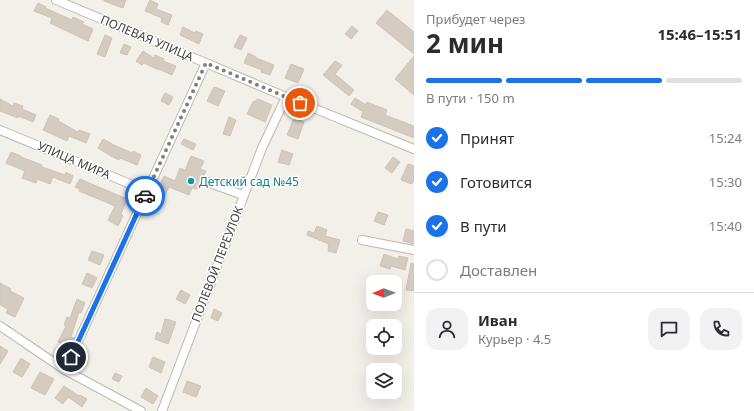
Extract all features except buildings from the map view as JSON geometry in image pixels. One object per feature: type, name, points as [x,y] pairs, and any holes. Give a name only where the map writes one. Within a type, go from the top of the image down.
[{"type":"street","name":"ПОЛЕВАЯ УЛИЦА","points":[[56,0],[414,149]]},
{"type":"street","points":[[65,370],[206,63]]},
{"type":"street","name":"ПОЛЕВОЙ ПЕРЕУЛОК","points":[[162,411],[243,195],[262,148],[286,97]]},
{"type":"street","name":"УЛИЦА МИРА","points":[[0,130],[147,192]]},
{"type":"street","points":[[207,182],[243,195]]},
{"type":"street","points":[[362,240],[414,250]]},
{"type":"street","points":[[0,326],[65,370],[140,411]]},
{"type":"way so far","points":[[145,196],[206,63],[300,103]]},
{"type":"place","name":"Детский сад №45","points":[[191,181]]},
{"type":"route","points":[[71,357],[145,196]]}]
